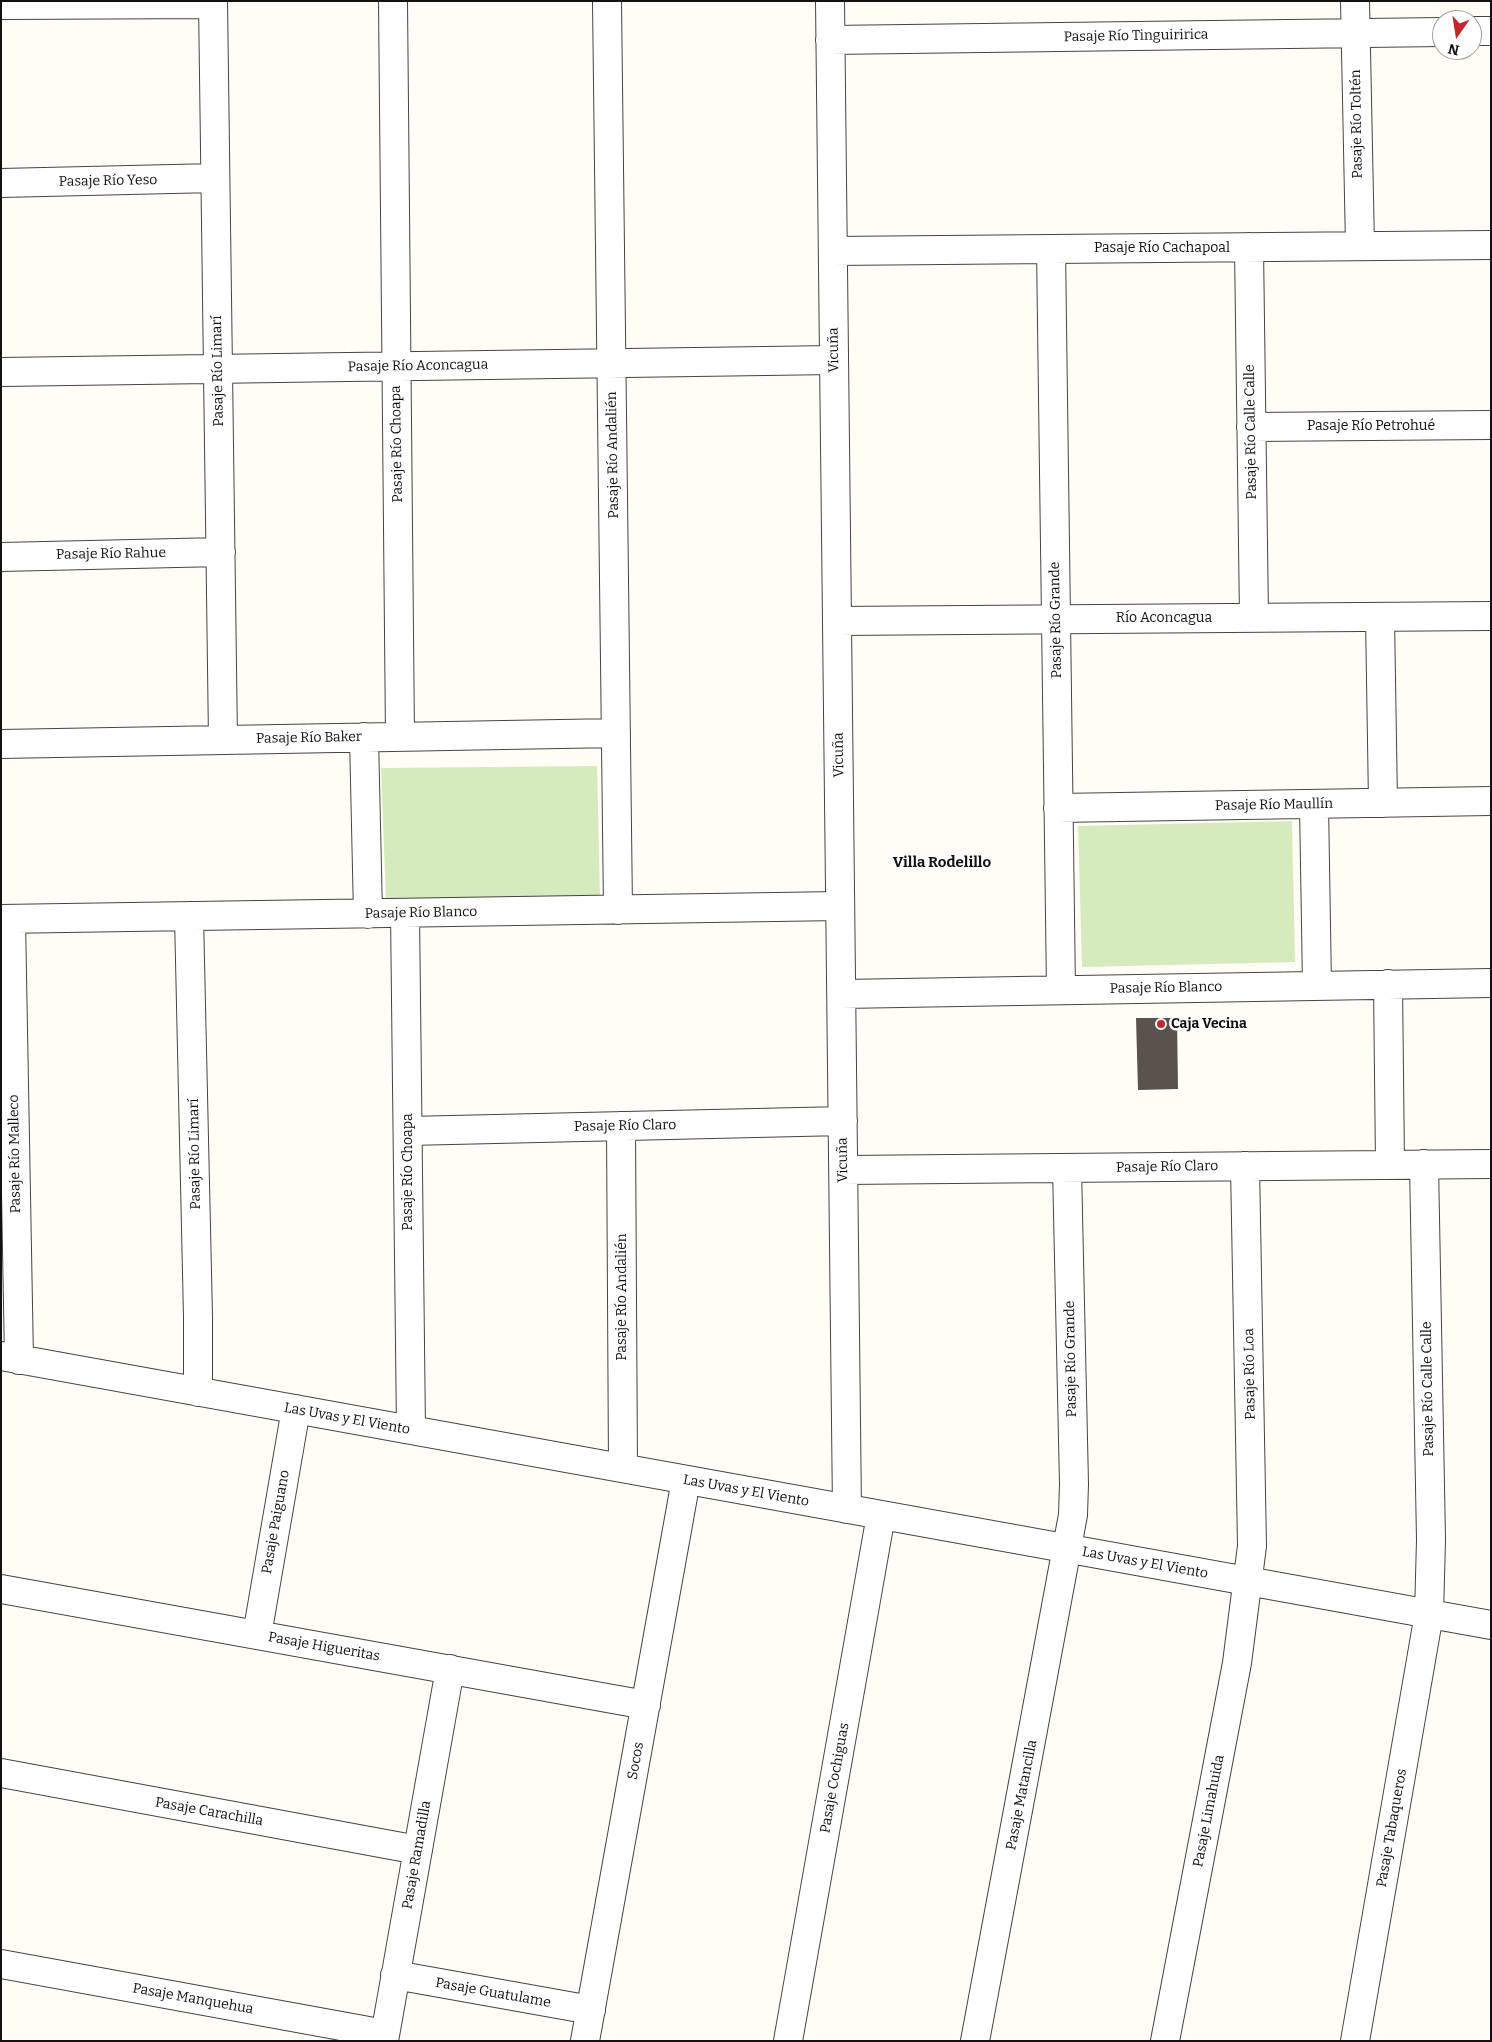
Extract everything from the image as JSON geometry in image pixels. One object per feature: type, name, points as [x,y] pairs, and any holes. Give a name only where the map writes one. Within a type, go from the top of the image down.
[{"type":"street","name":"Pasaje Río Choapa","points":[[393,1],[400,737]]},
{"type":"street","name":"Pasaje Río Andalién","points":[[607,1],[618,910]]},
{"type":"street","name":"Vicuña","points":[[830,1],[847,1509]]},
{"type":"street","name":"Pasaje Río Toltén","points":[[1355,1],[1360,246]]},
{"type":"street","points":[[1,5],[213,2]]},
{"type":"street","name":"Pasaje Río Limarí","points":[[213,2],[223,740]]},
{"type":"street","name":"Pasaje Río Tinguiririca","points":[[830,40],[1432,32]]},
{"type":"street","name":"Pasaje Río Yeso","points":[[1,184],[215,178]]},
{"type":"street","name":"Pasaje Río Cachapoal","points":[[833,252],[1491,245]]},
{"type":"street","name":"Pasaje Río Calle Calle","points":[[1249,247],[1254,618]]},
{"type":"street","name":"Pasaje Río Grande","points":[[1051,249],[1061,990]]},
{"type":"street","name":"Pasaje Río Aconcagua","points":[[1,372],[834,360]]},
{"type":"street","name":"Pasaje Río Petrohué","points":[[1251,427],[1491,425]]},
{"type":"street","name":"Pasaje Río Rahue","points":[[1,557],[221,552]]},
{"type":"street","name":"Río Aconcagua","points":[[837,621],[1491,616]]},
{"type":"street","points":[[1380,617],[1383,803]]},
{"type":"street","name":"Pasaje Río Baker","points":[[1,744],[616,733]]},
{"type":"street","points":[[364,737],[368,914]]},
{"type":"street","name":"Pasaje Río Maullín","points":[[1058,808],[1491,801]]},
{"type":"street","points":[[1314,804],[1317,986]]},
{"type":"street","name":"Pasaje Río Blanco","points":[[6,919],[840,906]]},
{"type":"street","name":"Pasaje Río Choapa","points":[[405,913],[411,1430]]},
{"type":"street","name":"Pasaje Río Limarí","points":[[189,916],[198,1392]]},
{"type":"street","name":"Pasaje Río Malleco","points":[[6,919],[10,1358]]},
{"type":"street","name":"Pasaje Río Blanco","points":[[842,994],[1491,983]]},
{"type":"street","points":[[1388,984],[1390,1164]]},
{"type":"street","name":"Pasaje Río Claro","points":[[408,1131],[843,1120]]},
{"type":"street","name":"Pasaje Río Andalién","points":[[621,1126],[623,1468]]},
{"type":"street","name":"Pasaje Río Calle Calle","points":[[1424,1164],[1430,1540],[1429,1614]]},
{"type":"street","name":"Pasaje Río Claro","points":[[844,1170],[1491,1164]]},
{"type":"street","name":"Pasaje Río Loa","points":[[1245,1166],[1253,1518],[1249,1582]]},
{"type":"street","name":"Pasaje Río Grande","points":[[1066,1549],[1072,1515],[1074,1484],[1067,1168]]},
{"type":"street","name":"Las Uvas y El Viento","points":[[10,1358],[1491,1625]]},
{"type":"street","name":"Pasaje Paiguano","points":[[257,1635],[296,1409]]},
{"type":"street","name":"Socos","points":[[585,2041],[686,1480]]},
{"type":"street","name":"Pasaje Cochiguas","points":[[788,2041],[881,1515]]},
{"type":"street","name":"Pasaje Matancilla","points":[[975,2041],[1066,1549]]},
{"type":"street","name":"Pasaje Limahuida","points":[[1165,2041],[1237,1663],[1240,1626],[1249,1582]]},
{"type":"street","name":"Pasaje Higueritas","points":[[1,1589],[646,1705]]},
{"type":"street","name":"Pasaje Tabaqueros","points":[[1355,2041],[1429,1614]]},
{"type":"street","name":"Pasaje Ramadilla","points":[[384,2037],[450,1669]]},
{"type":"street","name":"Pasaje Carachilla","points":[[1,1773],[418,1850]]},
{"type":"street","name":"Pasaje Manquehua","points":[[1,1964],[384,2037]]},
{"type":"street","name":"Pasaje Guatulame","points":[[395,1975],[591,2010]]},
{"type":"green space","points":[[597,766],[600,896],[386,902],[381,768]]},
{"type":"green space","points":[[1292,821],[1295,962],[1082,967],[1078,826]]},
{"type":"building","points":[[1136,1018],[1177,1018],[1178,1089],[1138,1090]]},
{"type":"place","name":"Caja Vecina","points":[[1161,1024]]},
{"type":"district","name":"Villa Rodelillo","points":[[942,863]]}]
